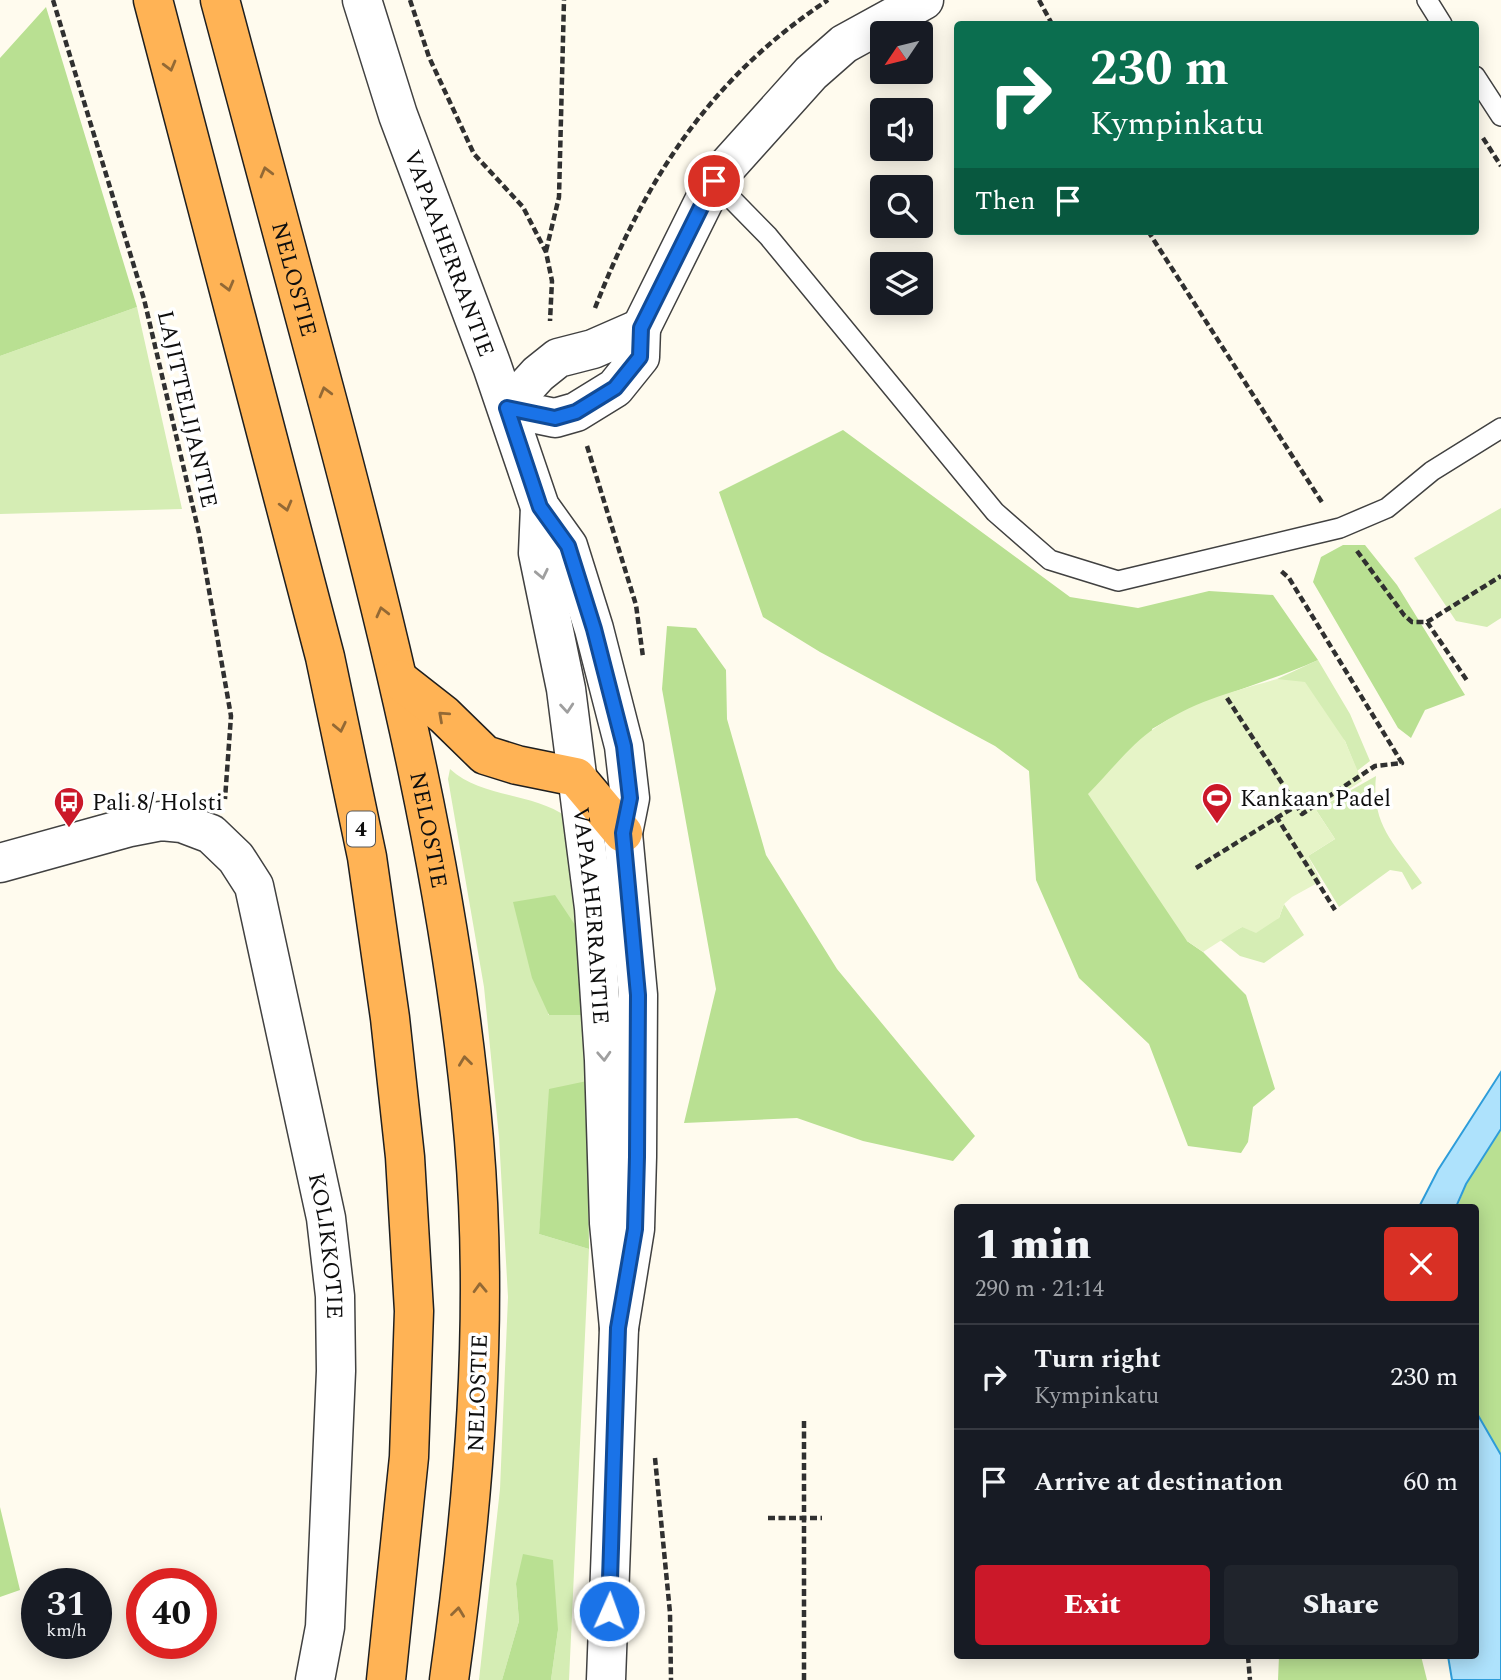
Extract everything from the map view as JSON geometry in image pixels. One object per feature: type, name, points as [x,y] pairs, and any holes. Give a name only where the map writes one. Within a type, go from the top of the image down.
[{"type":"highway","name":"4","points":[[153,0],[326,657],[367,857],[390,1018],[405,1157],[414,1311],[409,1457],[386,1680]]},
{"type":"highway","name":"NELOSTIE","points":[[220,0],[398,679],[427,820],[457,993],[474,1141],[481,1304],[473,1488],[449,1680]]},
{"type":"highway","points":[[398,679],[444,715],[485,755],[548,773],[576,777],[623,833]]},
{"type":"street","name":"VAPAAHERRANTIE","points":[[362,0],[398,115],[507,408],[540,507],[568,546],[594,629],[620,733],[630,798],[623,833],[638,995],[635,1229],[618,1328]]},
{"type":"street","points":[[507,408],[555,418],[576,412],[615,388],[640,357],[641,328],[714,181],[811,73],[844,44],[925,0]]},
{"type":"street","points":[[507,408],[538,374],[558,358],[593,349],[641,328]]},
{"type":"street","name":"VAPAAHERRANTIE","points":[[540,507],[538,553],[566,689],[594,908],[604,1060],[609,1223],[618,1328],[606,1680]]},
{"type":"street","name":"KOLIKKOTIE","points":[[0,863],[160,821],[182,822],[211,834],[236,858],[254,886],[326,1218],[335,1296],[336,1371],[325,1627],[316,1680]]},
{"type":"lane","points":[[1427,0],[1440,21]]},
{"type":"lane","points":[[1479,82],[1501,116]]},
{"type":"lane","points":[[714,181],[768,236],[995,512],[1050,560],[1118,581],[1340,528],[1387,508],[1432,471],[1501,428]]},
{"type":"path","name":"LAJITTELIJANTIE","points":[[53,0],[144,299],[199,533],[231,716],[225,803],[211,834]]},
{"type":"path","points":[[410,0],[429,57],[474,154],[523,207],[546,252]]},
{"type":"path","points":[[558,358],[549,325],[552,307],[546,252],[559,197],[564,0]]},
{"type":"path","points":[[1039,0],[1050,21]]},
{"type":"path","points":[[1482,136],[1501,166]]},
{"type":"path","points":[[1151,235],[1340,528],[1404,615],[1412,622],[1427,622],[1501,576]]},
{"type":"path","points":[[1227,698],[1302,814],[1375,766],[1402,763],[1289,578],[1257,548]]},
{"type":"path","points":[[1427,622],[1468,682]]},
{"type":"path","points":[[1196,868],[1296,806]]},
{"type":"path","points":[[1276,816],[1335,910]]},
{"type":"path","points":[[804,1421],[804,1680]]},
{"type":"path","points":[[768,1518],[822,1518]]},
{"type":"path","points":[[1248,1659],[1250,1680]]},
{"type":"green space","points":[[46,7],[137,307],[0,356],[0,58]]},
{"type":"green space","points":[[137,307],[182,509],[0,514],[0,356]]},
{"type":"green space","points":[[843,430],[1070,597],[1138,608],[1209,591],[1273,595],[1318,660],[1192,708],[1152,729],[1187,941],[1203,952],[1246,995],[1275,1089],[1253,1107],[1248,1142],[1241,1153],[1188,1146],[1149,1044],[1079,978],[1036,880],[1029,771],[995,746],[820,652],[763,617],[719,492]]},
{"type":"green space","points":[[1501,508],[1501,618],[1487,627],[1456,621],[1414,558]]},
{"type":"green space","points":[[1343,545],[1365,545],[1397,585],[1465,695],[1425,710],[1411,738],[1398,728],[1313,582],[1321,557]]},
{"type":"green space","points":[[667,626],[696,628],[726,670],[727,719],[766,855],[837,969],[975,1136],[953,1161],[863,1141],[797,1118],[684,1123],[716,989],[662,689]]},
{"type":"green space","points":[[1318,660],[1350,714],[1370,761],[1357,771],[1345,741],[1277,679]]},
{"type":"green space","name":"Kankaan Padel","points":[[1277,679],[1305,682],[1345,741],[1362,781],[1316,810],[1335,839],[1308,856],[1321,881],[1292,897],[1284,904],[1279,918],[1256,933],[1242,927],[1203,952],[1187,941],[1088,794],[1137,742],[1169,719],[1213,698]]},
{"type":"green space","points":[[450,769],[476,785],[538,803],[567,817],[579,931],[548,1015],[582,1015],[587,1081],[544,1175],[539,1234],[589,1249],[569,1680],[551,1680],[558,1630],[516,1584],[519,1621],[502,1680],[479,1680],[500,1489],[508,1297],[499,1137],[484,987],[448,779]]},
{"type":"green space","points":[[1376,776],[1375,793],[1381,822],[1422,883],[1412,890],[1402,872],[1390,870],[1339,907],[1308,856],[1335,839],[1316,810]]},
{"type":"green space","points":[[555,895],[579,931],[582,1015],[549,1015],[532,978],[513,902]]},
{"type":"green space","points":[[1284,904],[1304,935],[1264,963],[1240,956],[1219,939],[1242,927],[1279,918]]},
{"type":"green space","points":[[587,1081],[589,1249],[539,1234],[549,1089]]},
{"type":"green space","points":[[1501,1129],[1501,1455],[1479,1417],[1479,1204],[1458,1204],[1466,1184]]},
{"type":"green space","points":[[0,1507],[20,1590],[0,1597]]},
{"type":"green space","points":[[523,1554],[553,1560],[558,1630],[551,1680],[502,1680],[519,1621],[516,1584]]},
{"type":"green space","points":[[1279,1659],[1422,1659],[1427,1680],[1278,1680]]},
{"type":"water","points":[[1501,1072],[1501,1129],[1466,1184],[1457,1204],[1421,1204],[1438,1170]]},
{"type":"water","points":[[1479,1417],[1501,1455],[1501,1680],[1452,1680],[1448,1659],[1479,1659]]},
{"type":"place","name":"Kankaan Padel","points":[[1217,825]]},
{"type":"place","name":"Pali 8/ Holsti","points":[[69,829]]},
{"type":"route","points":[[609,1611],[618,1328],[635,1229],[637,1157],[638,995],[623,833],[630,798],[624,746],[594,629],[568,546],[540,507],[507,408],[555,418],[576,412],[615,388],[640,357],[641,328],[714,181]]}]
